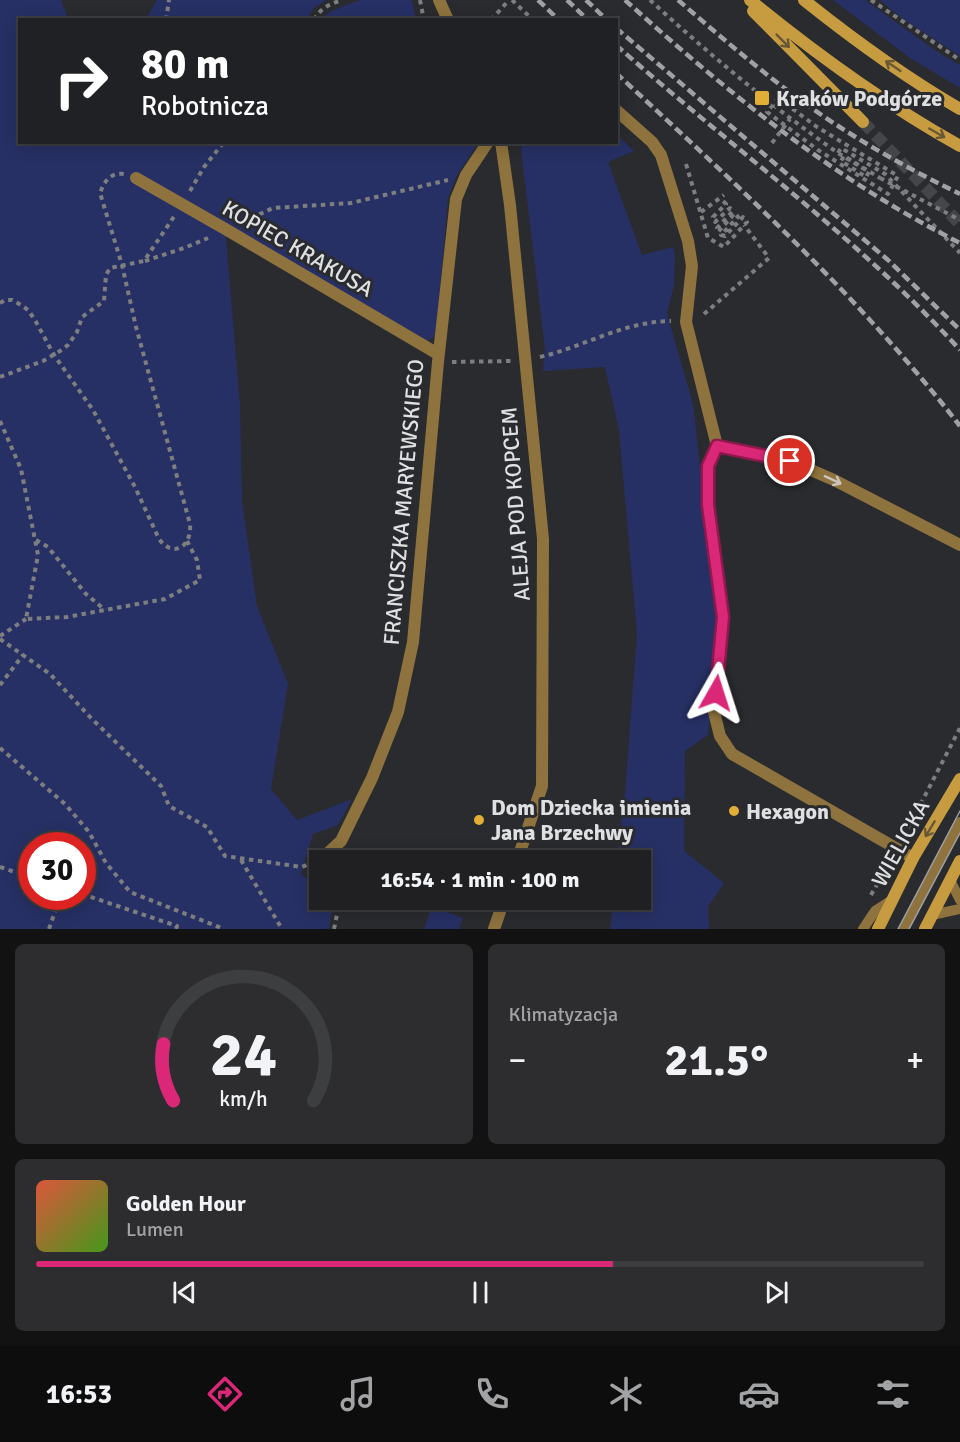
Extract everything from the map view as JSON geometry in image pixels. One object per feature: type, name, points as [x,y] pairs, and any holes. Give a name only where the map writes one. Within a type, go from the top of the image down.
[{"type":"main road","points":[[741,0],[863,122]]},
{"type":"main road","points":[[750,0],[878,97],[960,146]]},
{"type":"main road","points":[[804,0],[872,52],[960,109]]},
{"type":"main road","name":"WIELICKA","points":[[878,929],[913,858],[960,779]]},
{"type":"main road","points":[[925,929],[960,861]]},
{"type":"street","points":[[439,0],[446,18]]},
{"type":"street","points":[[618,112],[652,142],[664,163],[685,228],[692,259],[686,322],[717,446],[708,466],[708,505],[723,617],[714,712],[720,736],[732,754],[913,858]]},
{"type":"street","name":"FRANCISZKA MARYEWSKIEGO","points":[[331,850],[341,841],[372,778],[398,712],[412,642],[438,358],[456,199],[466,175],[487,144]]},
{"type":"street","name":"ALEJA POD KOPCEM","points":[[501,144],[510,205],[543,539],[542,786],[521,850]]},
{"type":"street","name":"KOPIEC KRAKUSA","points":[[136,178],[227,230],[438,358]]},
{"type":"street","points":[[717,446],[790,461],[834,480],[960,545]]},
{"type":"street","points":[[494,929],[501,910]]},
{"type":"lane","points":[[904,929],[960,822]]},
{"type":"lane","points":[[950,880],[960,900]]},
{"type":"lane","points":[[863,929],[875,911],[892,900]]},
{"type":"lane","points":[[932,915],[960,909]]},
{"type":"path","points":[[166,18],[169,0]]},
{"type":"path","points":[[315,18],[326,7],[342,0]]},
{"type":"path","points":[[420,0],[424,18]]},
{"type":"path","points":[[493,18],[510,0],[531,18]]},
{"type":"path","points":[[650,0],[735,76],[790,119],[838,153],[846,158],[869,172],[866,177],[841,161],[844,156],[893,186],[960,220]]},
{"type":"path","points":[[871,0],[960,60]]},
{"type":"path","points":[[778,98],[818,127],[898,176],[888,194],[827,156],[767,112],[772,105],[778,98]]},
{"type":"path","points":[[772,143],[790,119]]},
{"type":"path","points":[[144,261],[182,206],[204,167],[222,144]]},
{"type":"path","points":[[838,153],[841,148],[885,174],[960,253]]},
{"type":"path","points":[[686,164],[708,238],[724,247],[747,222],[743,217],[725,236],[721,235],[738,217],[735,213],[718,232],[717,228],[733,211],[730,208],[716,222],[713,217],[726,204],[722,196],[701,212]]},
{"type":"path","points":[[0,303],[12,300],[28,310],[54,355],[93,410],[135,487],[159,539],[165,547],[173,549],[181,547],[190,534],[189,524],[122,265],[100,193],[110,176],[119,173],[136,178]]},
{"type":"path","points":[[0,377],[43,361],[68,345],[82,317],[104,301],[106,275],[110,268],[134,265],[184,248],[273,208],[351,203],[466,175]]},
{"type":"path","points":[[702,321],[704,313],[769,258],[744,225]]},
{"type":"path","points":[[0,294],[5,300]]},
{"type":"path","points":[[542,357],[615,331],[658,321],[686,322]]},
{"type":"path","points":[[438,358],[511,361],[511,350]]},
{"type":"path","points":[[0,421],[21,469],[38,555],[26,619]]},
{"type":"path","points":[[35,539],[48,547],[86,594],[105,610]]},
{"type":"path","points":[[187,541],[197,560],[200,580],[165,599],[67,617],[26,619],[0,637],[50,674],[91,718],[161,786],[169,806],[207,827],[225,856],[302,867],[309,864]]},
{"type":"path","points":[[0,684],[23,655]]},
{"type":"path","points":[[903,838],[960,728]]},
{"type":"path","points":[[0,748],[65,804],[89,832],[106,863],[130,892],[224,929]]},
{"type":"path","points":[[241,860],[282,929]]},
{"type":"path","points":[[0,867],[18,873]]},
{"type":"path","points":[[96,899],[177,926],[176,929]]},
{"type":"path","points":[[49,929],[56,910]]},
{"type":"path","points":[[334,929],[338,910]]},
{"type":"shaded area","points":[[0,0],[61,0],[68,18],[18,18],[18,144],[477,144],[457,175],[448,198],[436,333],[426,342],[225,226],[240,405],[242,501],[257,606],[288,684],[271,789],[297,820],[352,799],[338,825],[313,834],[301,874],[309,880],[309,910],[332,910],[329,929],[0,929]]},
{"type":"shaded area","points":[[157,0],[326,0],[313,9],[308,18],[147,18]]},
{"type":"shaded area","points":[[360,0],[412,0],[416,18],[322,18],[331,11]]},
{"type":"shaded area","points":[[833,0],[865,0],[939,53],[960,65],[960,88],[910,58]]},
{"type":"shaded area","points":[[880,0],[960,0],[960,56],[903,19]]},
{"type":"shaded area","points":[[618,136],[634,151],[608,162],[642,255],[673,247],[674,285],[667,314],[693,404],[717,615],[708,735],[685,751],[684,851],[724,883],[708,907],[709,929],[610,929],[612,910],[651,910],[651,850],[618,850],[637,634],[619,431],[605,367],[543,371],[545,348],[521,150],[523,144],[618,144]]},
{"type":"shaded area","points":[[431,910],[442,910],[463,918],[459,929],[424,929]]},
{"type":"tunnel","points":[[863,122],[960,224]]},
{"type":"tram line","points":[[898,929],[960,811]]},
{"type":"tram line","points":[[909,929],[960,833]]},
{"type":"railway","points":[[538,0],[557,18]]},
{"type":"railway","points":[[567,0],[586,18]]},
{"type":"railway","points":[[586,0],[605,18]]},
{"type":"railway","points":[[625,0],[703,68],[784,133],[869,192],[960,243]]},
{"type":"railway","points":[[678,0],[761,70],[813,109],[885,155],[960,194]]},
{"type":"railway","points":[[618,30],[888,260],[960,330]]},
{"type":"railway","points":[[618,47],[879,269],[960,350]]},
{"type":"railway","points":[[618,75],[796,243],[839,287],[881,332],[960,426]]},
{"type":"place","name":"Kraków Podgórze","points":[[762,98]]},
{"type":"place","name":"Hexagon","points":[[734,811]]},
{"type":"place","name":"Dom Dziecka imienia Jana Brzechwy","points":[[479,820]]},
{"type":"route","points":[[716,693],[723,617],[708,505],[708,466],[717,446],[790,461]]}]
